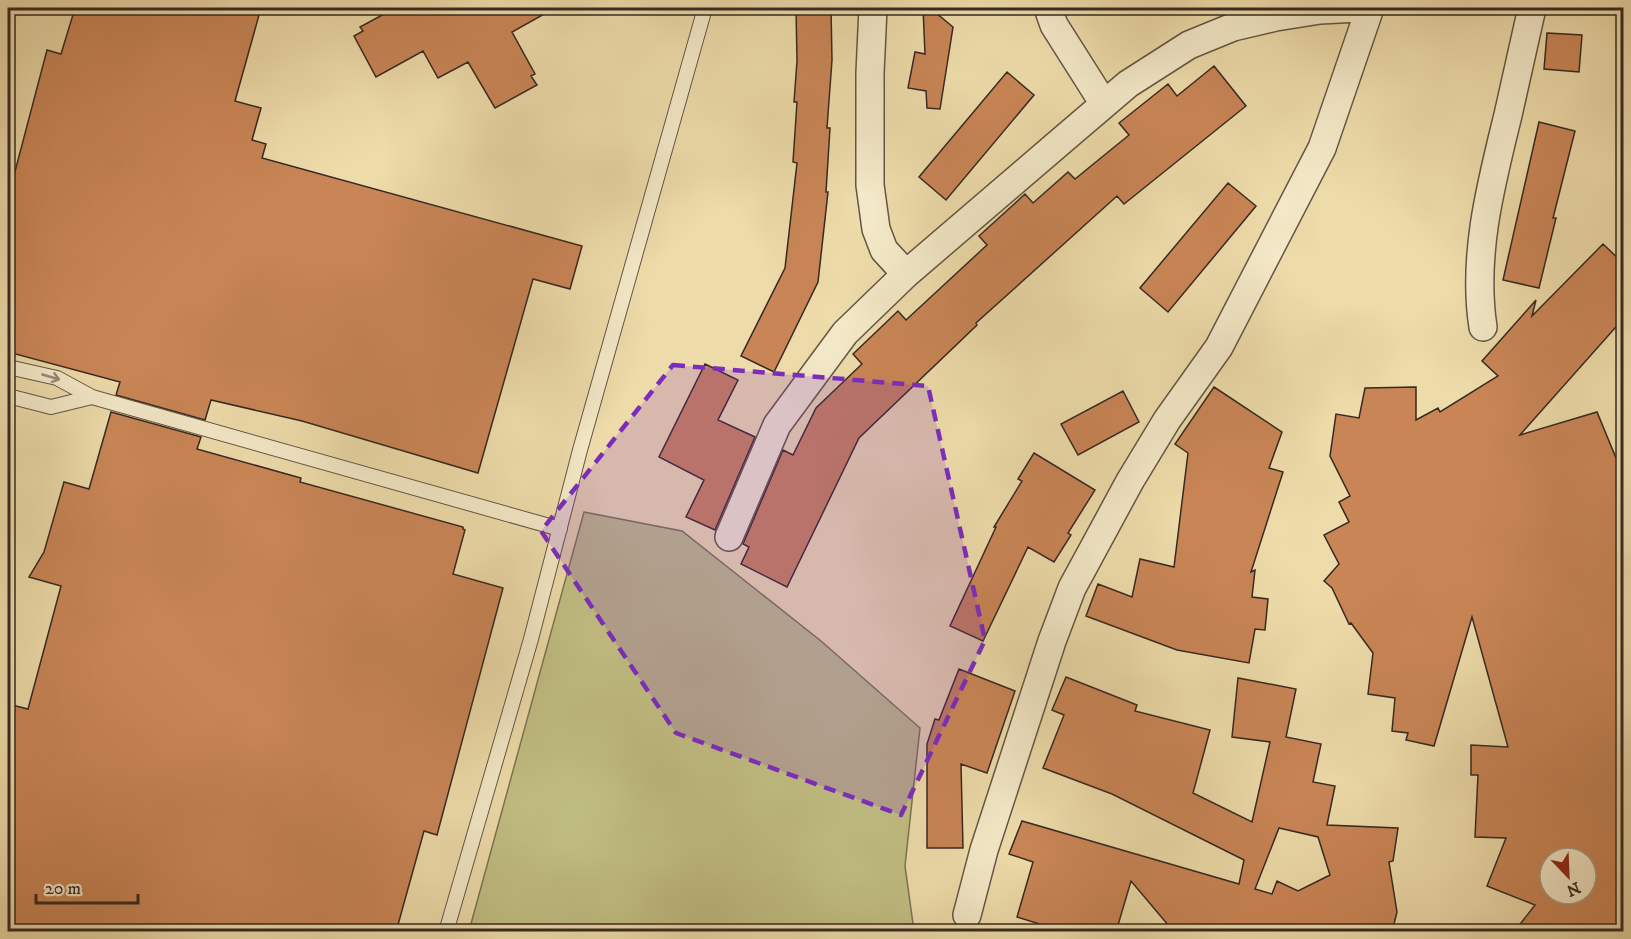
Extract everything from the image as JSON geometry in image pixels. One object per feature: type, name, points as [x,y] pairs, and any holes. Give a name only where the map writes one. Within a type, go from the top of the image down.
[{"type":"street","points":[[873,8],[870,73],[870,184],[876,230],[884,250],[906,274]]},
{"type":"street","points":[[1048,8],[1054,25],[1104,104]]},
{"type":"street","points":[[729,537],[777,425],[845,333],[906,274],[1104,104],[1128,84],[1189,45],[1233,27],[1276,17],[1359,8]]},
{"type":"street","points":[[967,915],[984,850],[1052,641],[1072,588],[1130,481],[1167,420],[1219,347],[1322,148],[1370,8]]},
{"type":"street","points":[[1483,327],[1478,298],[1485,219],[1532,8]]},
{"type":"lane","points":[[446,932],[531,639],[641,231],[705,8]]},
{"type":"lane","points":[[8,367],[57,378],[92,397],[560,529]]},
{"type":"lane","points":[[8,396],[51,407],[92,397]]},
{"type":"highlighted area","points":[[673,365],[928,386],[985,640],[901,815],[676,733],[541,531]]},
{"type":"shaded area","points":[[584,512],[682,531],[821,641],[920,728],[905,866],[914,931],[469,931]]},
{"type":"building","points":[[75,8],[261,8],[235,101],[261,108],[252,140],[266,144],[262,158],[582,246],[570,289],[533,279],[478,473],[302,421],[211,400],[205,420],[116,395],[120,382],[8,352],[8,198],[47,50],[61,54]]},
{"type":"building","points":[[395,8],[555,8],[512,32],[535,74],[531,76],[537,85],[495,108],[468,62],[438,78],[423,51],[376,77],[354,36],[363,31],[360,27]]},
{"type":"building","points":[[796,8],[831,8],[832,60],[827,128],[830,128],[826,192],[828,192],[818,282],[774,372],[741,356],[785,268],[797,163],[793,162],[797,102],[794,102],[797,61]]},
{"type":"building","points":[[923,8],[930,8],[953,27],[940,109],[927,108],[926,91],[908,88],[915,52],[925,54]]},
{"type":"building","points":[[1547,33],[1582,35],[1579,72],[1544,69]]},
{"type":"building","points":[[1214,66],[1246,106],[1124,204],[1117,196],[976,323],[977,325],[859,438],[787,587],[741,564],[749,547],[743,544],[783,450],[793,455],[816,408],[862,364],[853,354],[898,311],[906,320],[987,245],[979,236],[1025,194],[1033,203],[1068,172],[1075,179],[1129,135],[1119,123],[1168,84],[1177,96]]},
{"type":"building","points":[[1007,72],[1034,95],[946,200],[919,177]]},
{"type":"building","points":[[1539,122],[1575,131],[1553,218],[1556,218],[1539,288],[1503,280]]},
{"type":"building","points":[[1228,183],[1256,206],[1168,312],[1140,288]]},
{"type":"building","points":[[1603,244],[1623,263],[1623,319],[1520,435],[1597,412],[1623,475],[1623,932],[1514,932],[1535,905],[1487,886],[1506,838],[1475,837],[1478,775],[1471,775],[1471,745],[1508,747],[1472,617],[1434,746],[1406,740],[1408,733],[1392,731],[1395,698],[1368,694],[1373,653],[1351,623],[1349,624],[1332,588],[1324,581],[1339,564],[1324,535],[1349,522],[1339,502],[1350,496],[1330,456],[1336,414],[1359,418],[1365,388],[1416,387],[1416,420],[1438,408],[1440,412],[1498,376],[1482,361],[1536,300],[1532,316]]},
{"type":"building","points":[[705,364],[738,380],[718,420],[755,437],[715,530],[686,517],[704,480],[659,457]]},
{"type":"building","points":[[1214,387],[1282,432],[1269,468],[1283,472],[1251,572],[1255,570],[1252,597],[1268,599],[1265,630],[1255,629],[1249,663],[1177,650],[1086,616],[1098,584],[1132,597],[1140,559],[1174,567],[1188,453],[1175,444]]},
{"type":"building","points":[[1123,391],[1139,422],[1078,455],[1061,424]]},
{"type":"building","points":[[111,412],[201,437],[197,449],[301,478],[300,482],[463,527],[465,530],[453,574],[503,588],[437,835],[424,831],[396,932],[8,932],[8,704],[28,709],[61,586],[29,577],[44,552],[64,482],[89,489]]},
{"type":"building","points":[[1034,453],[1095,490],[1068,533],[1071,535],[1054,562],[1028,547],[983,641],[950,626],[996,527],[994,527],[1022,481],[1018,479]]},
{"type":"building","points":[[959,669],[1015,691],[987,773],[961,764],[963,848],[927,848],[927,744],[935,719],[939,720]]},
{"type":"building","points":[[1066,677],[1137,705],[1135,711],[1210,730],[1193,793],[1252,822],[1270,742],[1232,737],[1238,678],[1296,689],[1286,737],[1321,744],[1313,782],[1335,786],[1327,825],[1398,828],[1393,861],[1389,862],[1397,912],[1392,932],[1174,932],[1131,881],[1116,932],[1065,932],[1017,917],[1033,862],[1009,854],[1022,821],[1239,884],[1244,860],[1112,794],[1043,768],[1064,715],[1052,710]],"holes":[[[1279,828],[1318,837],[1330,875],[1298,891],[1277,881],[1272,894],[1255,889]]]}]
